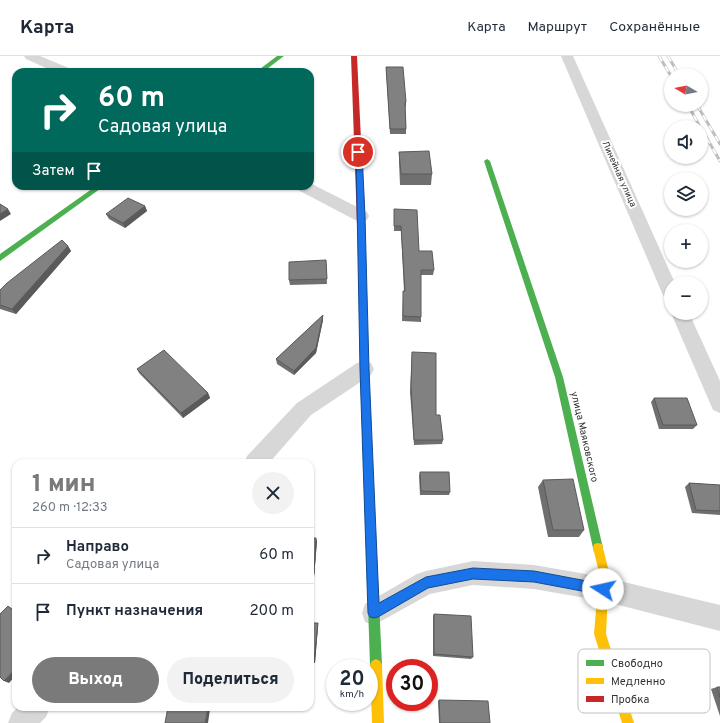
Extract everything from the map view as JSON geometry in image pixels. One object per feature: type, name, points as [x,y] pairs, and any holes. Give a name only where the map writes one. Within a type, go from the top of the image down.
[{"type":"street","points":[[30,56],[57,68]]},
{"type":"street","points":[[264,68],[281,56]]},
{"type":"street","points":[[354,56],[361,216],[364,369],[378,723]]},
{"type":"street","name":"Линейная улица","points":[[567,56],[664,277]]},
{"type":"street","name":"улица Маяковского","points":[[487,161],[559,377],[604,572],[600,634],[605,649]]},
{"type":"street","points":[[0,258],[95,190]]},
{"type":"street","points":[[311,190],[361,216]]},
{"type":"street","points":[[683,320],[720,404]]},
{"type":"street","points":[[259,459],[304,409],[364,369]]},
{"type":"street","points":[[374,613],[426,582],[473,573],[534,577],[603,589],[720,618]]},
{"type":"street","points":[[22,723],[32,711]]},
{"type":"street","name":"улица Маяковского","points":[[625,713],[628,723]]},
{"type":"building","points":[[386,67],[403,67],[406,102],[406,129],[390,129]]},
{"type":"building","points":[[429,151],[432,174],[401,174],[399,152]]},
{"type":"building","points":[[128,198],[145,206],[123,223],[106,214]]},
{"type":"building","points":[[0,204],[8,209],[0,214]]},
{"type":"building","points":[[394,209],[417,210],[419,251],[432,251],[434,270],[421,270],[421,317],[403,316],[403,291],[405,291],[401,226],[394,226]]},
{"type":"building","points":[[62,240],[68,246],[12,309],[0,305],[0,290]]},
{"type":"building","points":[[326,260],[327,279],[289,280],[289,262]]},
{"type":"building","points":[[323,315],[316,348],[294,371],[276,359]]},
{"type":"building","points":[[164,350],[208,393],[181,413],[137,369]]},
{"type":"building","points":[[412,352],[436,353],[436,415],[440,415],[443,440],[414,440],[411,387]]},
{"type":"building","points":[[654,398],[687,398],[697,425],[663,425]]},
{"type":"building","points":[[420,472],[449,472],[450,492],[421,491]]},
{"type":"building","points":[[573,479],[584,530],[553,530],[543,480]]},
{"type":"building","points":[[689,483],[720,485],[720,511],[696,510]]},
{"type":"building","points":[[314,538],[316,538],[314,574]]},
{"type":"building","points":[[8,606],[12,610],[12,672],[4,681],[0,677],[0,614]]},
{"type":"building","points":[[434,614],[471,616],[473,657],[434,654]]},
{"type":"building","points":[[314,623],[318,623],[314,661]]},
{"type":"building","points":[[717,687],[720,687],[720,698]]},
{"type":"building","points":[[439,700],[488,701],[490,723],[440,723]]},
{"type":"building","points":[[167,711],[207,711],[205,723],[165,723]]},
{"type":"railway","points":[[659,56],[666,68]]},
{"type":"railway","points":[[668,56],[675,68]]},
{"type":"railway","points":[[692,112],[696,120]]},
{"type":"railway","points":[[701,112],[720,144]]},
{"type":"railway","points":[[708,140],[720,161]]},
{"type":"traffic: fast","points":[[264,68],[281,56]]},
{"type":"traffic: fast","points":[[487,161],[559,377],[598,548]]},
{"type":"traffic: fast","points":[[0,258],[95,190]]},
{"type":"traffic: fast","points":[[361,224],[364,369],[376,659]]},
{"type":"traffic: slow","points":[[598,548],[604,572],[600,634],[605,649]]},
{"type":"traffic: slow","points":[[378,711],[378,723]]},
{"type":"traffic: slow","points":[[625,713],[628,723]]},
{"type":"traffic: jam","points":[[354,56],[361,224]]},
{"type":"route","points":[[358,152],[361,216],[364,369],[374,613],[426,582],[473,573],[534,577],[603,589]]}]
